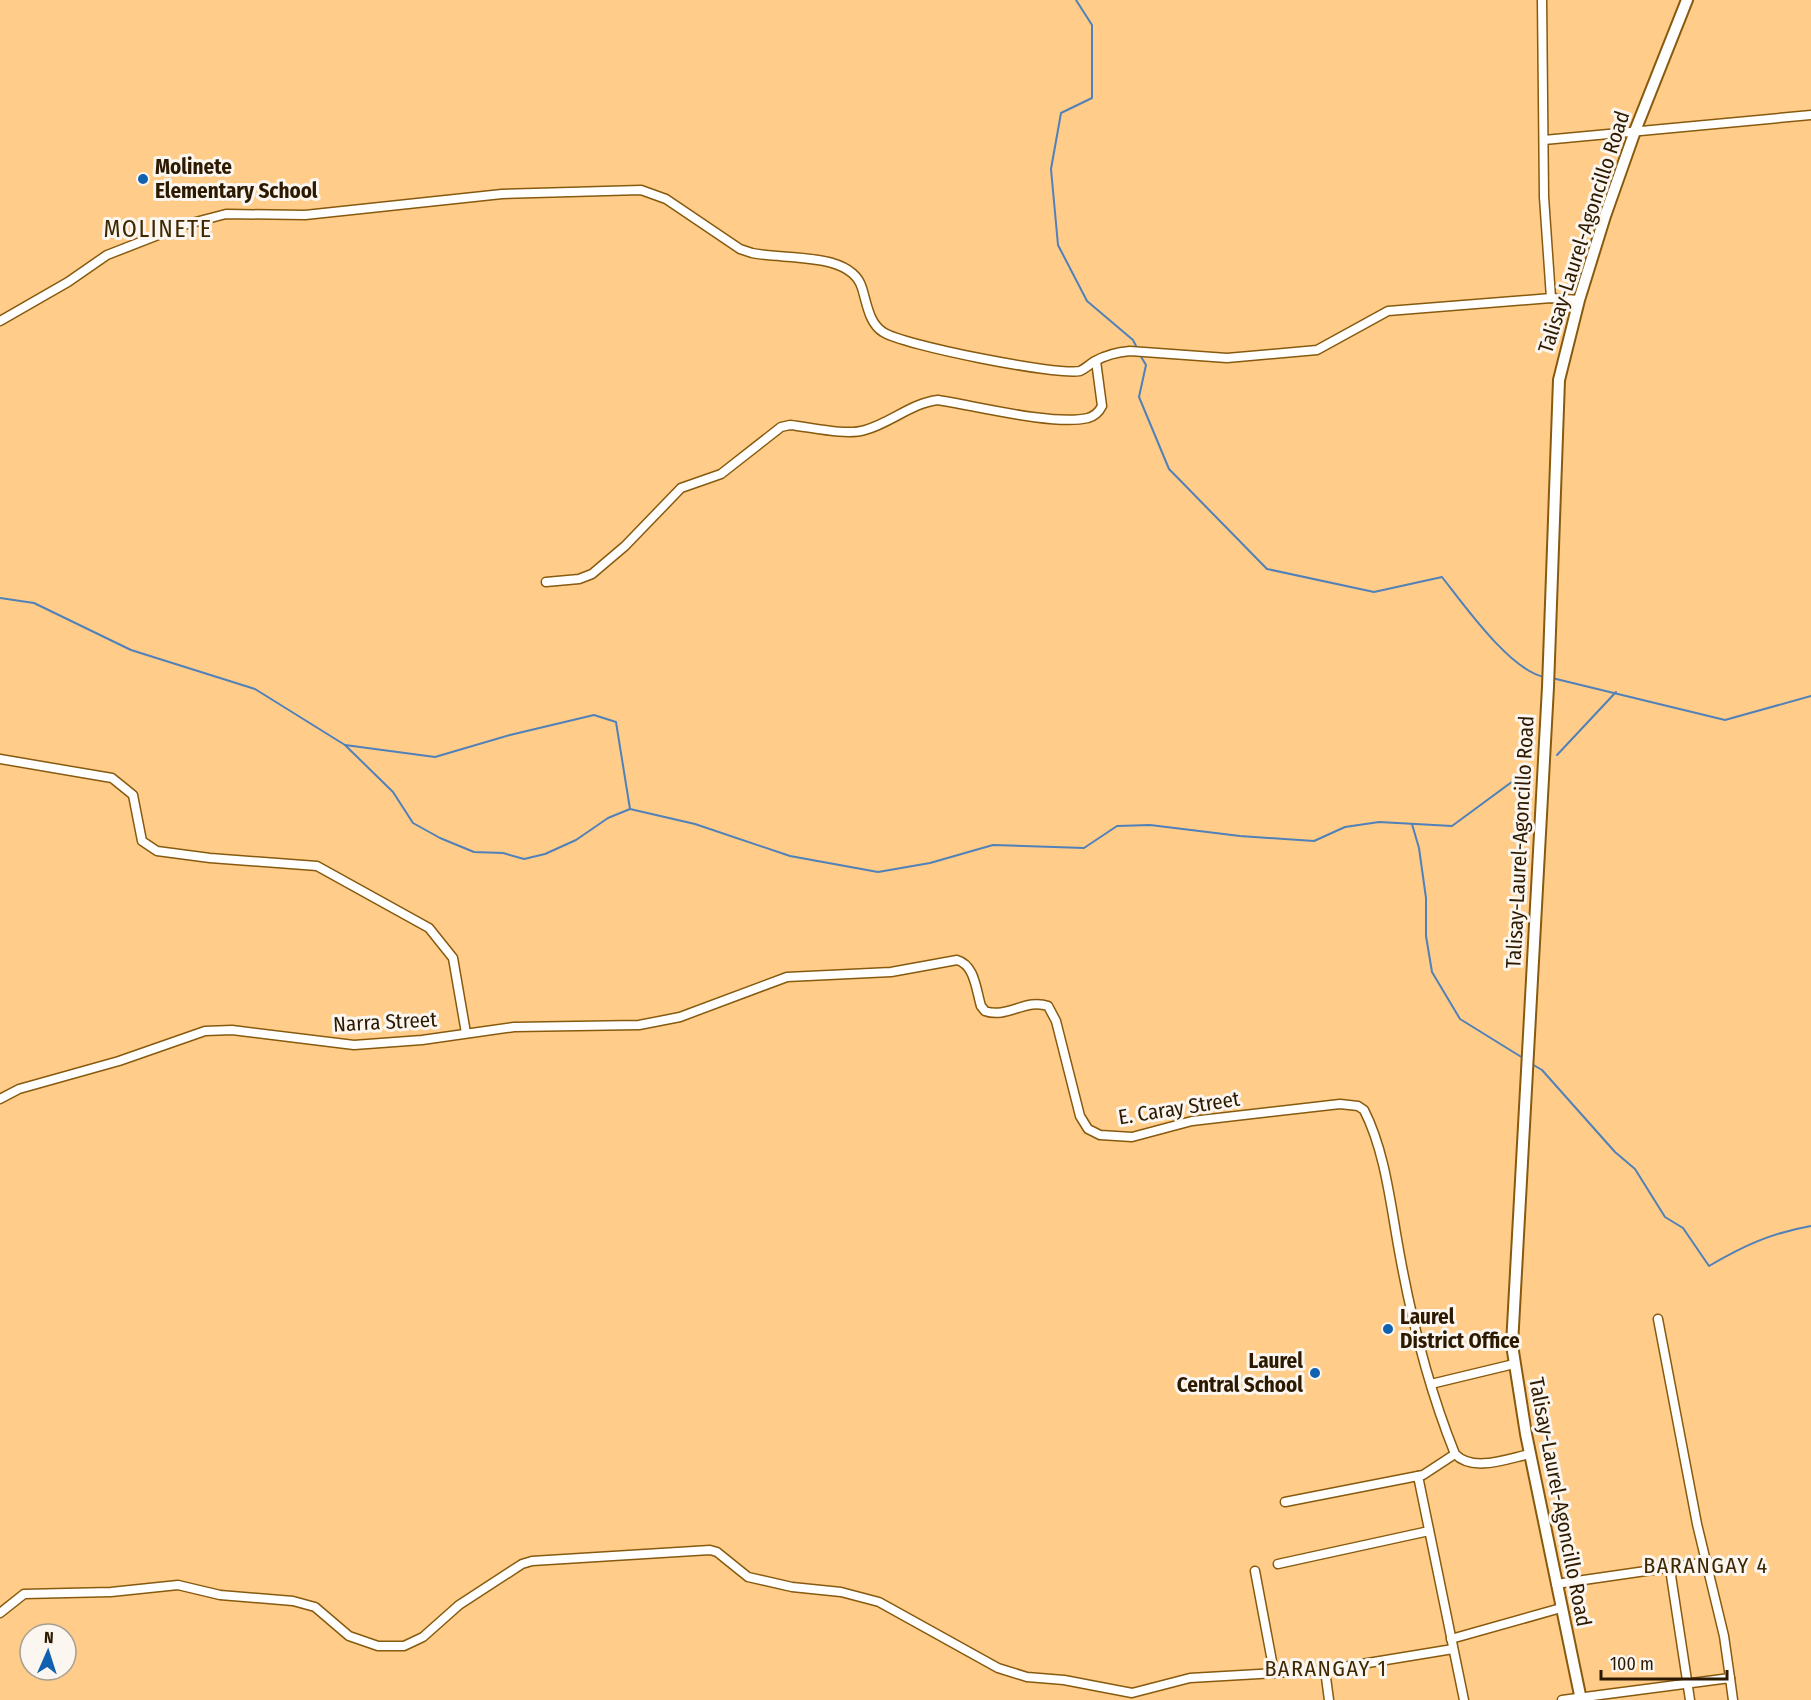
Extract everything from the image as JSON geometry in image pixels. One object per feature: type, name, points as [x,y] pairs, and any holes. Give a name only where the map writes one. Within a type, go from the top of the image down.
[{"type":"main road","name":"Talisay-Laurel-Agoncillo Road","points":[[1580,1698],[1530,1454],[1512,1345],[1556,533],[1557,407],[1566,348],[1579,300],[1635,131],[1687,0]]},
{"type":"street","points":[[1542,0],[1544,197],[1551,298]]},
{"type":"street","points":[[1544,140],[1811,115]]},
{"type":"street","points":[[0,321],[68,282],[107,255],[184,225],[226,214],[306,215],[502,194],[641,190],[666,199],[740,249],[752,253],[829,261],[848,268],[859,277],[872,322],[892,338],[930,348],[1039,368],[1080,371],[1118,352],[1130,351],[1227,358],[1317,350],[1388,310],[1551,298],[1579,300]]},
{"type":"street","points":[[546,582],[579,579],[592,574],[625,546],[681,488],[721,474],[781,427],[790,425],[851,432],[865,430],[924,402],[938,400],[1062,420],[1091,418],[1099,412],[1102,406],[1096,361]]},
{"type":"street","points":[[0,759],[112,778],[133,795],[142,841],[157,851],[317,866],[429,928],[453,958],[466,1033]]},
{"type":"street","name":"E. Caray Street","points":[[775,979],[802,975],[891,972],[950,960],[964,962],[970,969],[981,1006],[985,1011],[1001,1014],[1032,1004],[1048,1006],[1056,1021],[1080,1116],[1088,1129],[1100,1135],[1132,1137],[1192,1121],[1340,1104],[1358,1106],[1368,1119],[1379,1155],[1400,1260],[1431,1384]]},
{"type":"street","name":"Narra Street","points":[[0,1099],[19,1089],[119,1061],[205,1031],[232,1030],[354,1045],[514,1027],[659,1023],[775,979]]},
{"type":"street","points":[[1658,1319],[1697,1524],[1708,1562],[1733,1700]]},
{"type":"street","points":[[1514,1364],[1431,1384],[1455,1454],[1464,1461],[1481,1464],[1530,1454]]},
{"type":"street","points":[[1286,1502],[1418,1476],[1455,1454]]},
{"type":"street","points":[[1418,1476],[1464,1700]]},
{"type":"street","points":[[1278,1564],[1429,1531]]},
{"type":"street","points":[[0,1613],[24,1594],[111,1592],[178,1585],[220,1595],[293,1601],[315,1607],[349,1636],[378,1646],[404,1646],[423,1637],[459,1605],[522,1564],[532,1561],[710,1550],[717,1552],[748,1577],[792,1587],[841,1592],[879,1602],[998,1668],[1027,1677],[1064,1680],[1132,1692],[1162,1687],[1190,1678],[1324,1670],[1453,1649]]},
{"type":"street","points":[[1556,1584],[1708,1562]]},
{"type":"street","points":[[1670,1569],[1689,1700]]},
{"type":"street","points":[[1255,1571],[1274,1672]]},
{"type":"street","points":[[1450,1639],[1561,1608]]},
{"type":"street","points":[[1324,1670],[1329,1700]]},
{"type":"street","points":[[1562,1700],[1730,1678]]},
{"type":"waterway","points":[[1076,0],[1092,25],[1092,98],[1061,113],[1051,169],[1058,245],[1087,301],[1133,340],[1138,350]]},
{"type":"waterway","points":[[1140,355],[1146,365],[1139,397],[1169,469],[1267,569],[1374,592],[1442,577],[1488,635],[1503,650],[1531,672],[1544,677]]},
{"type":"waterway","points":[[0,598],[34,603],[131,650],[255,689],[345,745],[435,757],[510,735],[594,715],[616,722],[630,809],[695,824],[790,856],[878,872],[930,863],[993,845],[1084,848],[1117,826],[1150,825],[1240,836],[1314,841],[1345,827],[1379,822],[1452,826],[1528,770]]},
{"type":"waterway","points":[[1552,678],[1725,720],[1811,696]]},
{"type":"waterway","points":[[1557,755],[1616,692]]},
{"type":"waterway","points":[[345,745],[393,792],[413,823],[440,838],[474,852],[503,853],[524,859],[545,854],[576,840],[608,818],[630,809]]},
{"type":"waterway","points":[[1412,824],[1419,848],[1426,898],[1426,936],[1432,972],[1460,1019],[1523,1058]]},
{"type":"waterway","points":[[1530,1063],[1542,1070],[1615,1152],[1635,1169],[1665,1217],[1683,1228],[1709,1266],[1758,1241],[1783,1232],[1811,1226]]},
{"type":"place","name":"Molinete Elementary School","points":[[143,179]]},
{"type":"place","name":"Laurel District Office","points":[[1388,1329]]},
{"type":"place","name":"Laurel Central School","points":[[1315,1373]]},
{"type":"district","name":"MOLINETE","points":[[158,229]]},
{"type":"district","name":"BARANGAY 4","points":[[1706,1565]]},
{"type":"district","name":"BARANGAY 1","points":[[1326,1668]]}]
